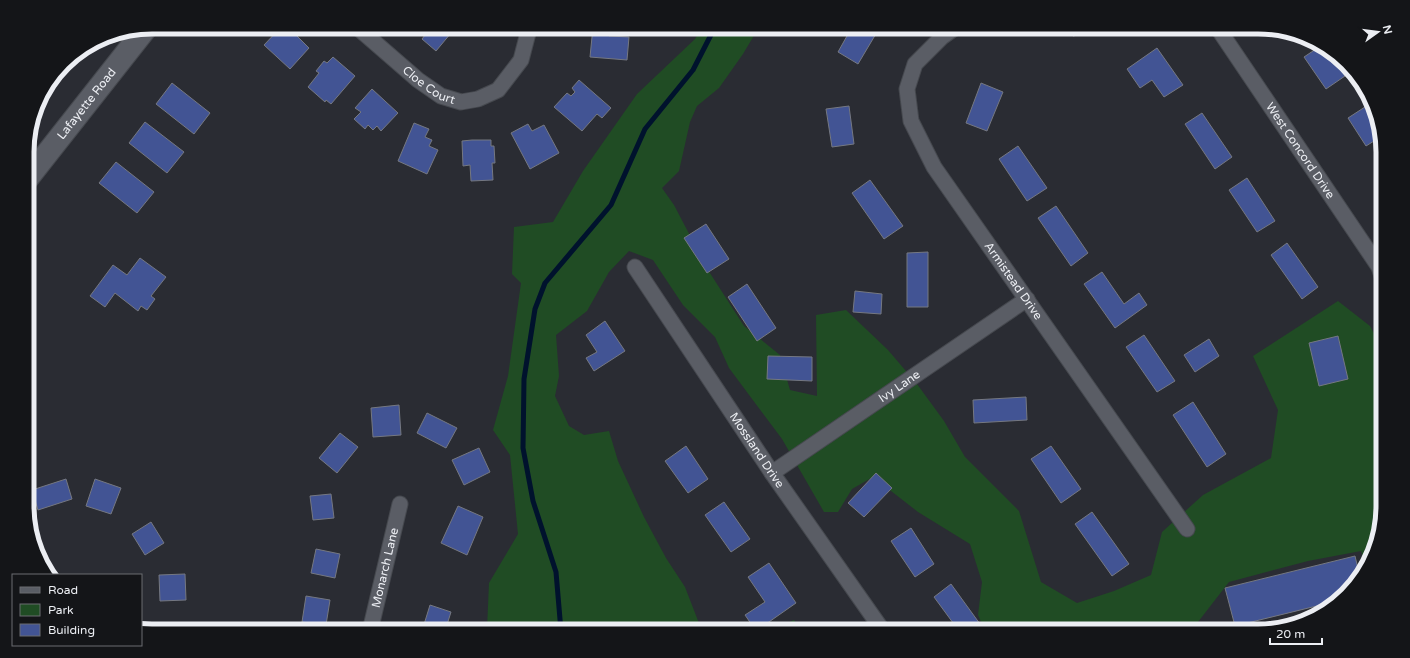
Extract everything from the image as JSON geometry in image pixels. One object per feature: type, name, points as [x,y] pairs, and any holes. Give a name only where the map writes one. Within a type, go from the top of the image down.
[{"type":"main road","name":"Lafayette Road","points":[[34,170],[141,34]]},
{"type":"street","name":"Cloe Court","points":[[365,34],[424,84],[441,96],[461,102],[478,99],[498,90],[521,60],[528,34]]},
{"type":"street","name":"Armistead Drive","points":[[946,34],[915,64],[907,89],[911,121],[934,167],[1187,529]]},
{"type":"street","name":"West Concord Drive","points":[[1222,34],[1376,263]]},
{"type":"street","name":"Mossland Drive","points":[[635,267],[772,472],[878,624]]},
{"type":"street","name":"Ivy Lane","points":[[772,472],[1027,299]]},
{"type":"street","name":"Monarch Lane","points":[[372,624],[400,504]]},
{"type":"green space","points":[[698,34],[755,34],[719,88],[697,106],[690,122],[679,171],[662,188],[674,205],[708,270],[744,326],[780,355],[790,390],[817,396],[816,315],[846,310],[888,350],[917,384],[944,421],[965,457],[1019,511],[1041,582],[1077,603],[1114,591],[1151,575],[1162,532],[1203,495],[1271,458],[1278,410],[1253,356],[1338,301],[1370,326],[1376,337],[1376,506],[1374,529],[1370,544],[1363,558],[1361,551],[1308,561],[1229,582],[1196,624],[982,624],[978,615],[982,582],[970,544],[918,512],[873,477],[852,489],[838,512],[824,512],[782,439],[729,368],[715,337],[683,305],[653,260],[629,251],[609,272],[587,311],[556,335],[559,376],[555,396],[569,426],[584,435],[609,431],[618,461],[644,517],[666,558],[685,587],[699,624],[487,624],[489,583],[518,534],[510,455],[493,430],[508,376],[521,283],[512,274],[514,227],[553,222],[583,171],[637,94],[695,39]]},
{"type":"green space","points":[[794,620],[797,624],[785,624]]},
{"type":"building","points":[[274,34],[299,34],[297,36],[309,48],[290,69],[264,45]]},
{"type":"building","points":[[426,34],[450,34],[436,51],[422,39]]},
{"type":"building","points":[[592,34],[609,34],[609,36],[629,37],[627,60],[590,57]]},
{"type":"building","points":[[848,34],[876,34],[858,64],[838,52]]},
{"type":"building","points":[[1157,48],[1183,85],[1164,97],[1152,80],[1140,88],[1127,69]]},
{"type":"building","points":[[1316,49],[1330,58],[1340,68],[1345,76],[1326,89],[1304,57]]},
{"type":"building","points":[[333,57],[355,76],[331,104],[326,100],[325,102],[308,87],[319,73],[316,71],[324,61],[327,63]]},
{"type":"building","points":[[579,80],[611,108],[602,118],[597,114],[582,131],[554,107],[567,93],[571,96],[575,92],[572,88]]},
{"type":"building","points":[[172,83],[210,113],[194,134],[156,104]]},
{"type":"building","points":[[981,83],[1003,92],[987,131],[966,123]]},
{"type":"building","points":[[372,89],[398,113],[381,131],[377,126],[373,130],[368,125],[365,129],[354,119],[361,112],[355,108]]},
{"type":"building","points":[[849,106],[854,144],[832,147],[826,109]]},
{"type":"building","points":[[1366,106],[1372,121],[1375,140],[1366,146],[1348,118]]},
{"type":"building","points":[[1202,113],[1232,157],[1215,169],[1185,124]]},
{"type":"building","points":[[145,122],[184,152],[167,173],[129,143]]},
{"type":"building","points":[[414,123],[429,129],[425,137],[432,140],[429,146],[438,150],[427,174],[398,161]]},
{"type":"building","points":[[528,124],[532,131],[544,125],[559,153],[530,169],[511,133]]},
{"type":"building","points":[[491,140],[491,146],[494,146],[495,163],[492,163],[493,180],[471,181],[470,165],[463,166],[462,141]]},
{"type":"building","points":[[1018,146],[1047,188],[1027,201],[999,159]]},
{"type":"building","points":[[116,162],[154,192],[137,213],[99,183]]},
{"type":"building","points":[[1247,178],[1275,221],[1257,232],[1229,190]]},
{"type":"building","points":[[870,180],[903,226],[884,239],[852,193]]},
{"type":"building","points":[[1056,206],[1088,253],[1071,266],[1038,218]]},
{"type":"building","points":[[706,224],[729,259],[707,273],[684,238]]},
{"type":"building","points":[[1287,243],[1318,287],[1302,299],[1271,255]]},
{"type":"building","points":[[928,252],[928,307],[907,307],[907,253]]},
{"type":"building","points":[[140,258],[166,277],[151,296],[155,299],[147,310],[141,306],[138,311],[115,293],[105,307],[90,296],[113,265],[127,275]]},
{"type":"building","points":[[1102,272],[1124,304],[1139,293],[1147,305],[1115,328],[1084,284]]},
{"type":"building","points":[[747,284],[776,328],[757,341],[728,297]]},
{"type":"building","points":[[855,291],[882,294],[881,314],[853,312]]},
{"type":"building","points":[[605,321],[625,351],[594,371],[586,358],[597,352],[586,335]]},
{"type":"building","points":[[1144,335],[1175,381],[1157,392],[1126,347]]},
{"type":"building","points":[[1338,336],[1348,379],[1319,386],[1309,343]]},
{"type":"building","points":[[1209,339],[1219,356],[1195,372],[1184,355]]},
{"type":"building","points":[[768,356],[812,357],[812,381],[767,379]]},
{"type":"building","points":[[1026,397],[1027,420],[974,423],[973,400]]},
{"type":"building","points":[[1193,402],[1226,454],[1207,467],[1173,415]]},
{"type":"building","points":[[399,405],[401,435],[373,437],[371,408]]},
{"type":"building","points":[[427,413],[457,428],[446,448],[417,433]]},
{"type":"building","points":[[340,433],[358,447],[337,473],[319,458]]},
{"type":"building","points":[[686,446],[708,479],[688,493],[665,461]]},
{"type":"building","points":[[1051,446],[1081,489],[1061,503],[1031,459]]},
{"type":"building","points":[[479,448],[490,472],[464,485],[452,460]]},
{"type":"building","points":[[876,473],[892,488],[864,517],[848,503]]},
{"type":"building","points":[[66,479],[72,499],[38,510],[34,497],[34,489]]},
{"type":"building","points":[[95,479],[121,488],[111,514],[86,506]]},
{"type":"building","points":[[331,494],[334,518],[313,520],[310,496]]},
{"type":"building","points":[[724,502],[750,539],[731,552],[705,515]]},
{"type":"building","points":[[458,506],[483,517],[467,555],[441,543]]},
{"type":"building","points":[[1092,512],[1129,564],[1112,576],[1075,524]]},
{"type":"building","points":[[151,522],[164,543],[145,555],[132,534]]},
{"type":"building","points":[[911,528],[934,564],[915,577],[891,541]]},
{"type":"building","points":[[316,549],[340,554],[335,578],[311,573]]},
{"type":"building","points":[[1355,556],[1358,568],[1352,578],[1330,600],[1323,605],[1243,624],[1234,624],[1225,588]]},
{"type":"building","points":[[769,563],[796,603],[766,624],[751,624],[745,615],[765,602],[748,577]]},
{"type":"building","points":[[185,574],[186,600],[160,601],[159,575]]},
{"type":"building","points":[[951,584],[980,624],[954,624],[934,597]]},
{"type":"building","points":[[306,596],[330,600],[326,624],[302,622]]},
{"type":"building","points":[[430,605],[451,612],[447,624],[424,624]]},
{"type":"waterway","points":[[560,624],[556,572],[533,501],[523,448],[524,379],[535,309],[545,283],[611,205],[645,129],[693,70],[711,34]]}]
